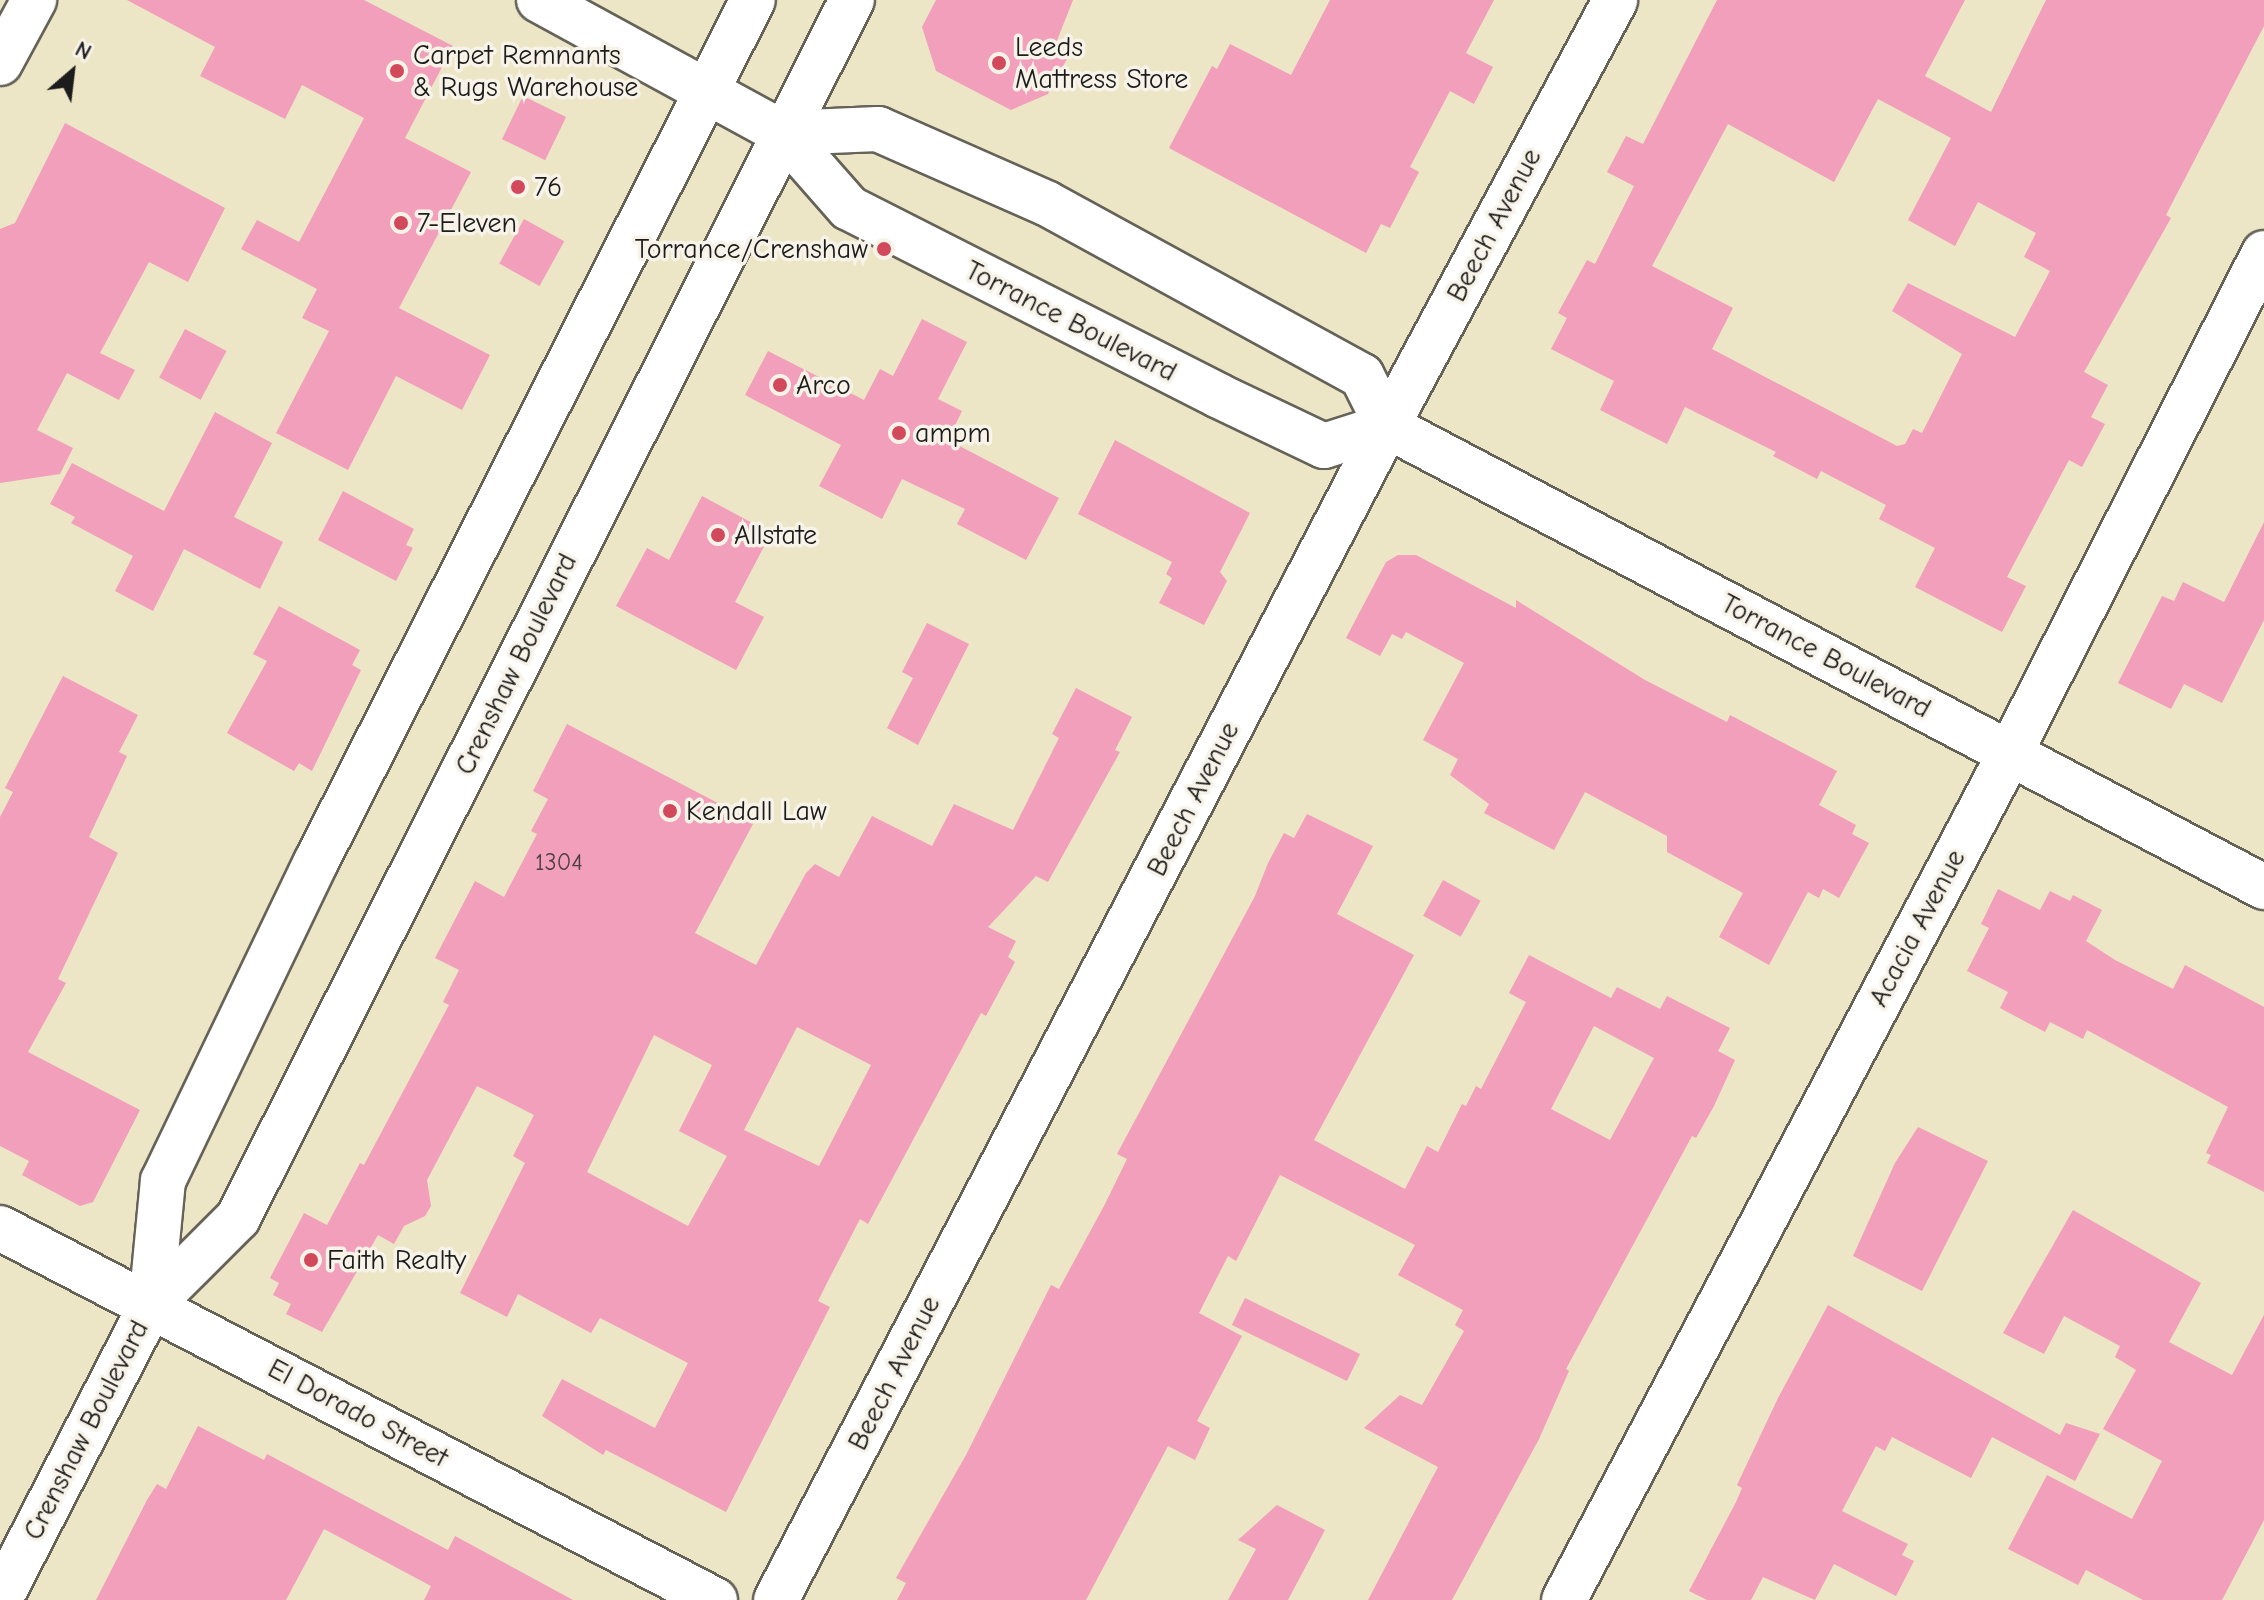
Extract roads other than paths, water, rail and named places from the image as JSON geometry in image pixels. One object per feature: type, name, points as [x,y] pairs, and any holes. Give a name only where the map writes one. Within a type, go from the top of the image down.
[{"type":"main road","points":[[0,63],[34,0]]},
{"type":"main road","name":"Torrance Boulevard","points":[[539,0],[707,87],[783,133],[849,208],[1324,446],[1387,426],[2264,887]]},
{"type":"main road","name":"Crenshaw Boulevard","points":[[151,1305],[163,1181],[309,876],[753,0]]},
{"type":"main road","name":"Crenshaw Boulevard","points":[[0,1599],[151,1305],[238,1218],[852,0]]},
{"type":"main road","name":"Beech Avenue","points":[[776,1600],[1387,426],[1615,0]]},
{"type":"main road","points":[[783,133],[878,129],[1046,203],[1362,376],[1387,426]]},
{"type":"main road","name":"Acacia Avenue","points":[[1564,1600],[2009,755],[2264,253]]},
{"type":"main road","name":"El Dorado Street","points":[[0,1228],[715,1600]]},
{"type":"place","name":"Leeds Mattress Store","points":[[999,63]]},
{"type":"place","name":"Carpet Remnants & Rugs Warehouse","points":[[397,71]]},
{"type":"place","name":"76","points":[[518,187]]},
{"type":"place","name":"7-Eleven","points":[[401,223]]},
{"type":"place","name":"Torrance/Crenshaw","points":[[884,249]]},
{"type":"place","name":"Arco","points":[[780,385]]},
{"type":"place","name":"ampm","points":[[899,433]]},
{"type":"place","name":"Allstate","points":[[718,535]]},
{"type":"place","name":"Kendall Law","points":[[670,811]]},
{"type":"place","name":"Faith Realty","points":[[311,1260]]}]
